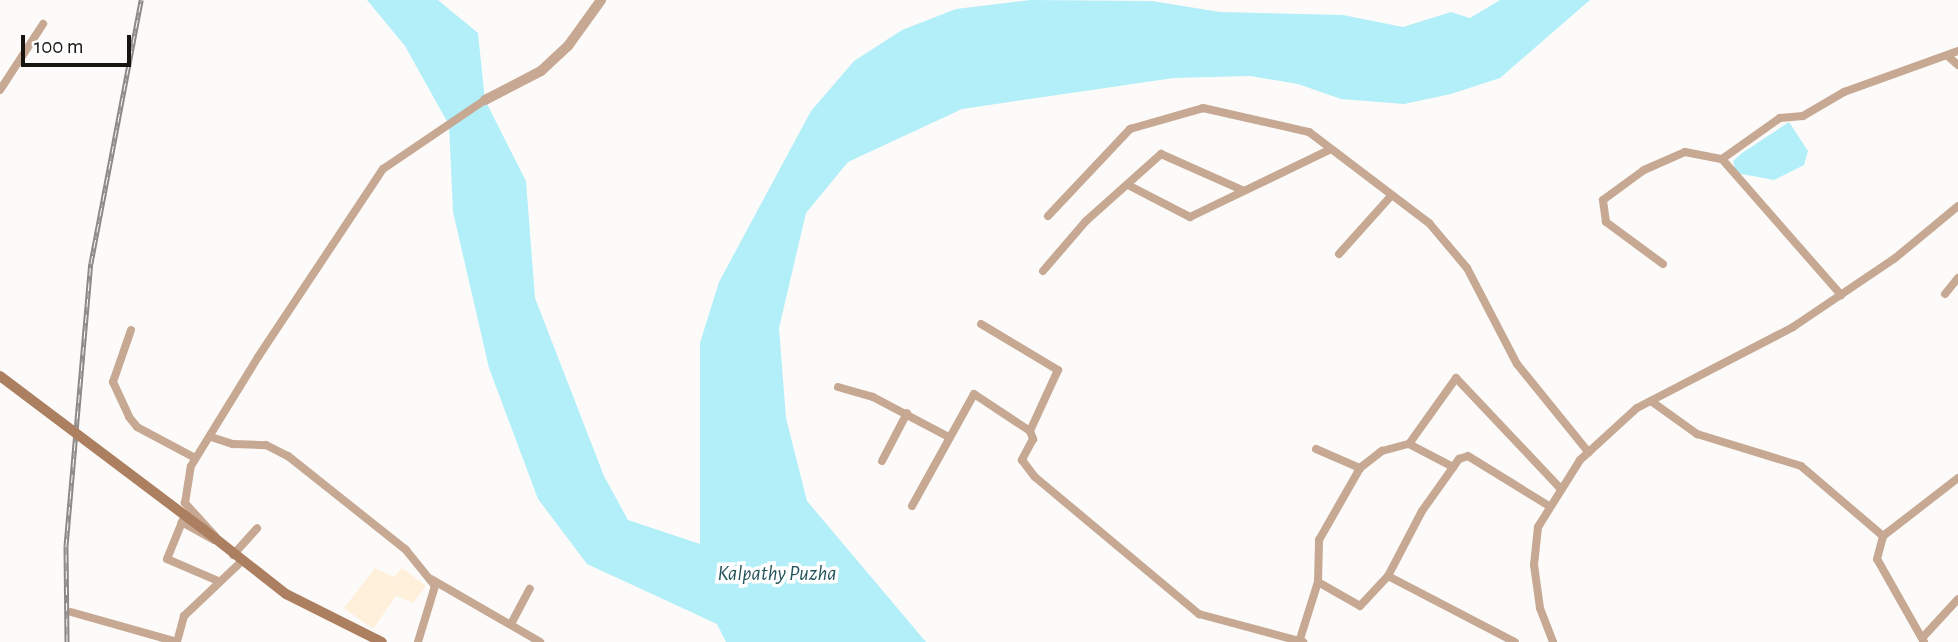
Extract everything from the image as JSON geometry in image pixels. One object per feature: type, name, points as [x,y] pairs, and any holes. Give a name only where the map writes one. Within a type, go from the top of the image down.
[{"type":"main road","points":[[0,376],[202,527],[237,558],[305,605],[382,642]]},
{"type":"street","points":[[217,540],[185,503],[195,458],[211,437],[367,188],[383,169],[485,100],[541,71],[568,46],[601,0]]},
{"type":"street","points":[[0,90],[43,24]]},
{"type":"street","points":[[1722,159],[1758,128],[1780,118],[1803,116],[1844,92],[1949,57],[1958,51]]},
{"type":"street","points":[[1949,57],[1958,65]]},
{"type":"street","points":[[1048,216],[1115,139],[1130,129],[1203,108],[1309,132],[1329,150],[1429,223],[1467,268],[1517,364],[1589,453]]},
{"type":"street","points":[[1128,185],[1190,217],[1329,150]]},
{"type":"street","points":[[1663,264],[1605,222],[1603,200],[1644,170],[1685,152],[1722,159],[1841,295]]},
{"type":"street","points":[[1043,271],[1086,221],[1168,154],[1242,190]]},
{"type":"street","points":[[1339,254],[1391,196]]},
{"type":"street","points":[[1552,642],[1534,565],[1538,527],[1560,488],[1589,453],[1651,401],[1793,327],[1841,295],[1958,206]]},
{"type":"street","points":[[1945,294],[1958,278]]},
{"type":"street","points":[[981,324],[1058,370],[1030,431]]},
{"type":"street","points":[[131,330],[113,382],[129,417],[137,427],[195,458]]},
{"type":"street","points":[[912,506],[947,436],[974,394],[1030,431],[1033,439],[1022,460],[1035,477],[1199,614],[1301,641],[1318,582],[1319,540],[1360,468],[1381,451],[1409,444],[1456,377],[1560,488]]},
{"type":"street","points":[[838,387],[907,413],[947,436]]},
{"type":"street","points":[[1651,401],[1697,434],[1801,466],[1884,536]]},
{"type":"street","points":[[882,461],[907,413]]},
{"type":"street","points":[[211,437],[233,444],[266,445],[288,456],[383,529],[427,577],[540,642]]},
{"type":"street","points":[[1409,444],[1453,467]]},
{"type":"street","points":[[1316,449],[1360,468]]},
{"type":"street","points":[[1318,582],[1360,606],[1388,576],[1422,510],[1453,467],[1468,456],[1549,506]]},
{"type":"street","points":[[1958,478],[1884,536],[1879,568],[1924,639],[1958,599]]},
{"type":"street","points":[[217,540],[182,523],[167,559],[218,581]]},
{"type":"street","points":[[72,612],[177,642],[184,616],[218,581],[257,528]]},
{"type":"street","points":[[1388,576],[1515,642]]},
{"type":"street","points":[[418,642],[435,597],[427,577]]},
{"type":"street","points":[[511,624],[530,589]]},
{"type":"shaded area","points":[[375,568],[394,577],[402,568],[426,586],[413,603],[396,596],[373,629],[344,608]]},
{"type":"water","name":"Kalpathy Puzha","points":[[367,0],[438,0],[478,33],[485,100],[526,181],[535,298],[604,476],[628,520],[700,544],[700,343],[719,282],[811,111],[854,61],[902,30],[956,9],[1031,0],[1152,1],[1220,12],[1343,15],[1403,27],[1451,12],[1470,18],[1500,0],[1590,0],[1500,78],[1451,94],[1404,104],[1341,99],[1298,84],[1250,76],[1174,78],[962,109],[848,162],[806,213],[779,328],[786,418],[807,501],[926,642],[726,642],[717,624],[587,564],[538,499],[489,368],[453,212],[449,125],[405,46]]},
{"type":"water","points":[[1789,122],[1808,151],[1804,165],[1774,180],[1736,173],[1733,161]]},
{"type":"railway","points":[[67,642],[66,546],[91,263],[141,0]]}]
